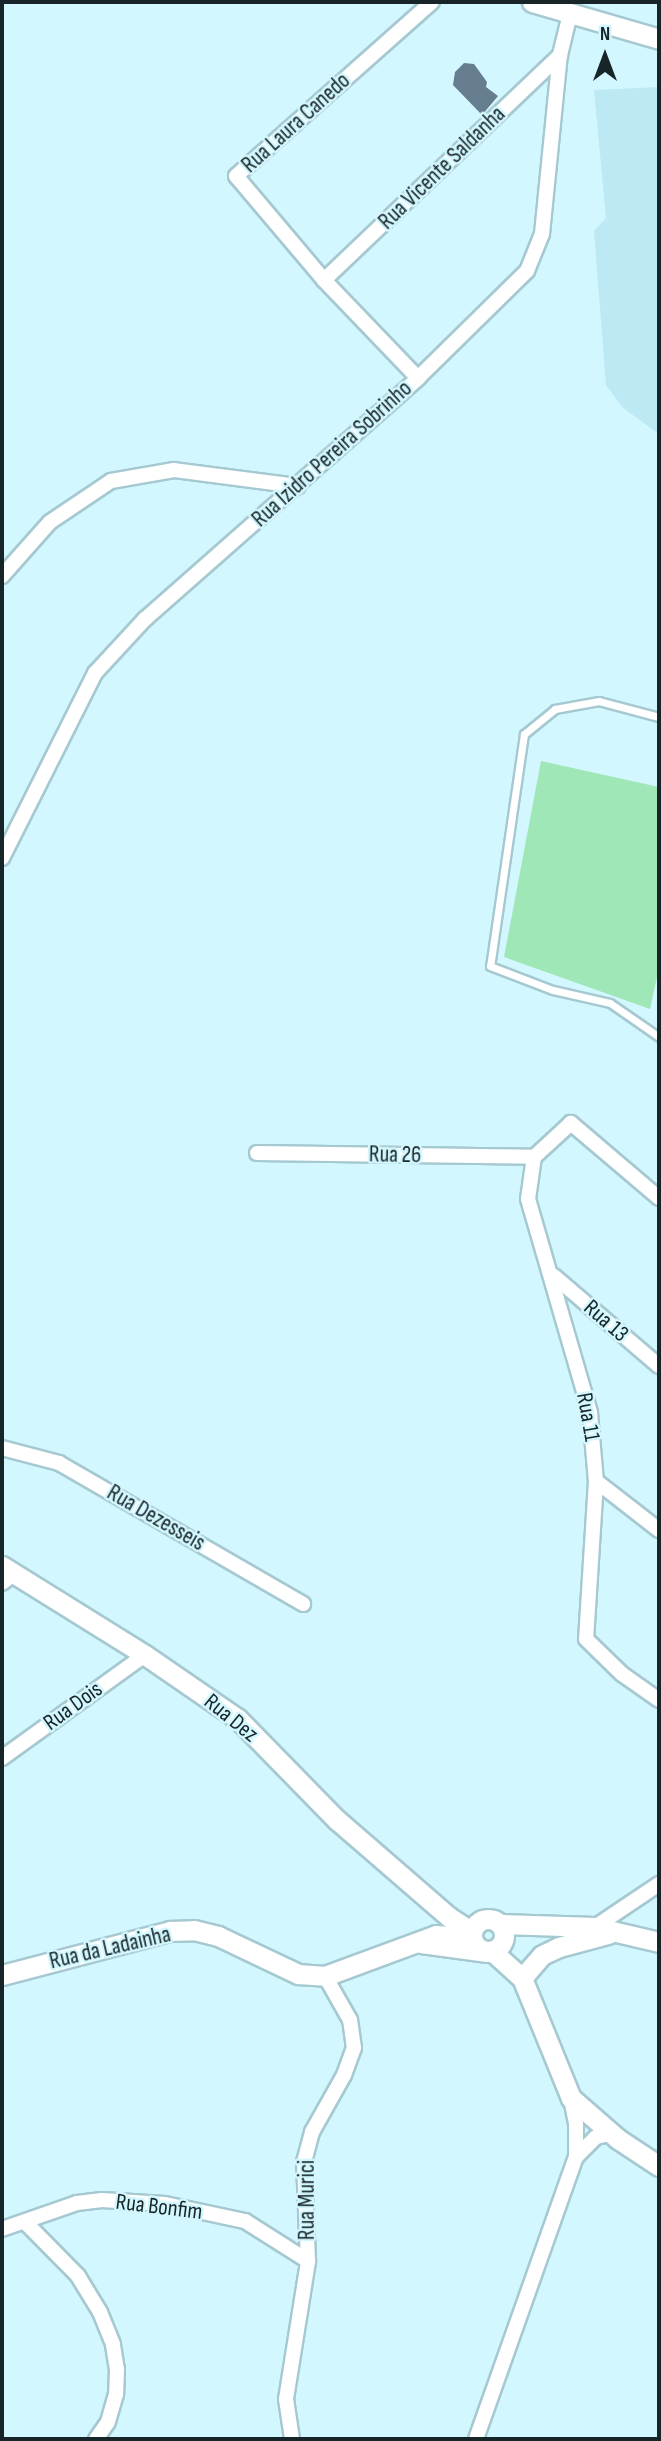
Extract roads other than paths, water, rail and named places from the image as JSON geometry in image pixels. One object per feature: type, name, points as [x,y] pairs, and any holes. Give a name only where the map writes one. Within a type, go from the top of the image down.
[{"type":"street","name":"Rua Laura Canedo","points":[[418,378],[324,280],[236,176],[432,2]]},
{"type":"street","points":[[532,2],[659,39]]},
{"type":"street","name":"Rua Izidro Pereira Sobrinho","points":[[2,858],[95,673],[145,620],[418,378],[527,271],[542,234],[560,55],[570,14]]},
{"type":"street","name":"Rua Vicente Saldanha","points":[[324,280],[560,55]]},
{"type":"street","points":[[2,576],[50,522],[111,481],[174,470],[298,486]]},
{"type":"street","points":[[534,1157],[571,1123],[659,1198]]},
{"type":"street","name":"Rua 26","points":[[257,1153],[534,1157]]},
{"type":"street","name":"Rua 11","points":[[534,1157],[528,1199],[553,1276],[590,1413],[596,1481],[586,1639],[622,1674],[659,1700]]},
{"type":"street","name":"Rua 13","points":[[553,1276],[659,1366]]},
{"type":"street","name":"Rua Dezesseis","points":[[2,1448],[59,1463],[303,1604]]},
{"type":"street","points":[[596,1481],[659,1530]]},
{"type":"street","name":"Rua Dez","points":[[6,1574],[145,1655],[238,1719],[337,1820],[433,1903],[474,1930]]},
{"type":"street","name":"Rua Dois","points":[[2,1758],[145,1655]]},
{"type":"street","points":[[594,1927],[659,1884]]},
{"type":"street","points":[[325,1976],[413,1941],[474,1930],[487,1919],[500,1924],[594,1927],[659,1942]]},
{"type":"street","points":[[490,1952],[504,1939],[500,1924]]},
{"type":"street","name":"Rua da Ladainha","points":[[2,1975],[170,1931],[194,1930],[218,1936],[298,1974],[325,1976]]},
{"type":"street","points":[[474,1930],[480,1950],[490,1952],[522,1978],[571,2098],[576,2123],[576,2157]]},
{"type":"street","points":[[522,1978],[535,1961],[559,1947],[620,1931]]},
{"type":"street","points":[[413,1941],[490,1952]]},
{"type":"street","name":"Rua Murici","points":[[292,2439],[286,2399],[308,2261],[304,2162],[312,2132],[344,2075],[354,2048],[350,2020],[325,1976]]},
{"type":"street","points":[[571,2098],[618,2139]]},
{"type":"street","points":[[476,2439],[576,2157],[584,2145],[596,2137],[609,2134],[659,2165]]},
{"type":"street","name":"Rua Bonfim","points":[[2,2229],[26,2222],[52,2209],[77,2203],[102,2200],[165,2204],[244,2221],[308,2261]]},
{"type":"street","points":[[26,2222],[78,2276],[100,2312],[113,2345],[117,2369],[116,2394],[108,2422],[96,2439]]},
{"type":"lane","points":[[659,717],[599,701],[555,709],[523,734],[490,966],[553,990],[610,1003],[659,1037]]}]
